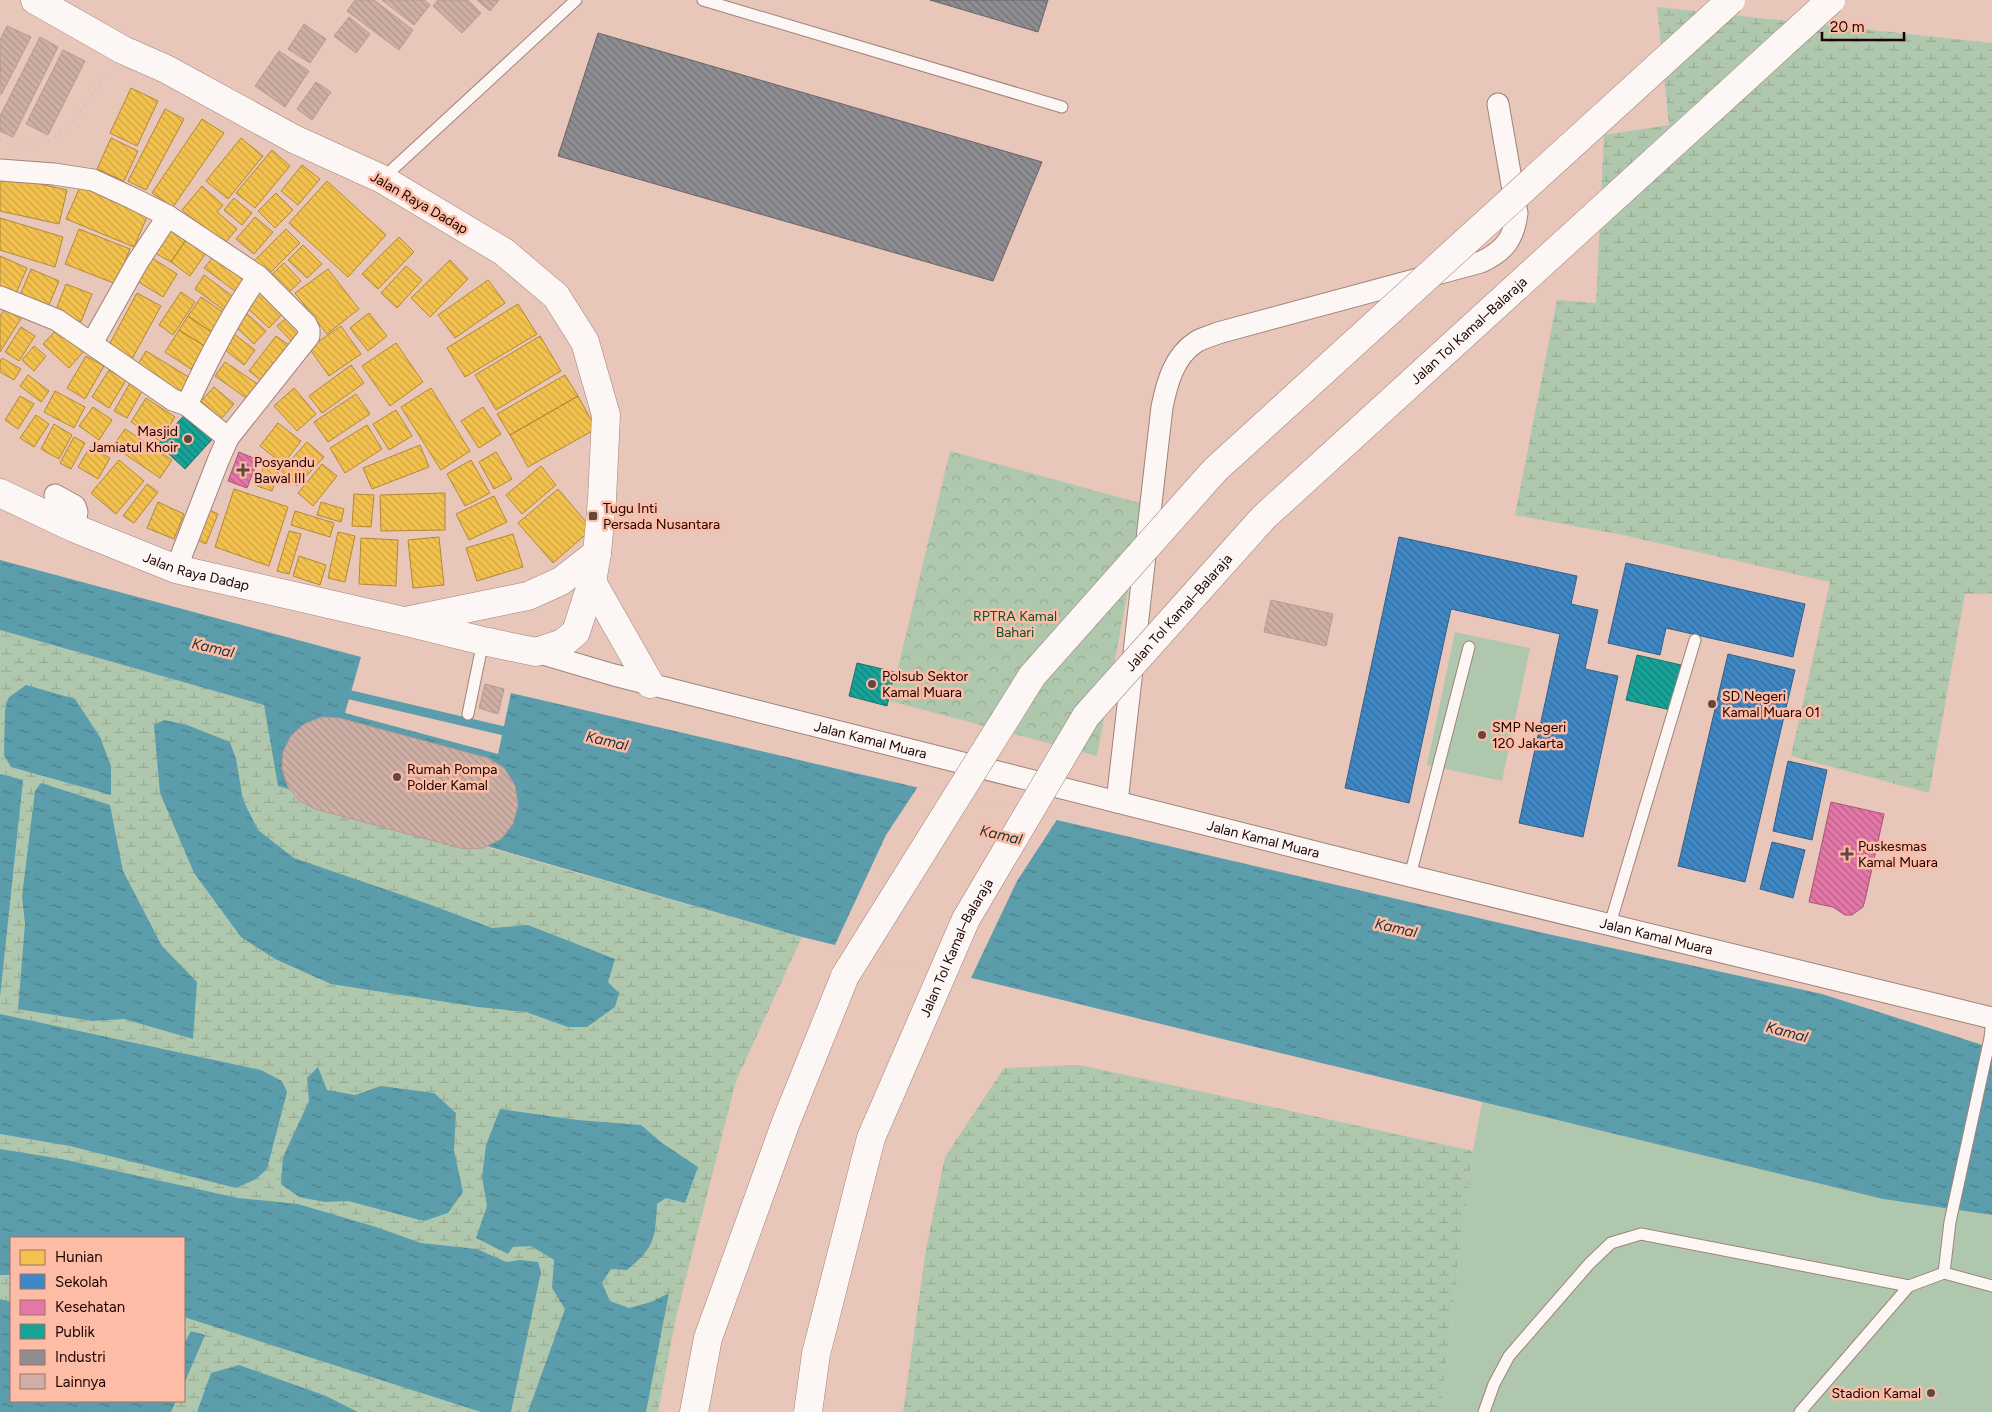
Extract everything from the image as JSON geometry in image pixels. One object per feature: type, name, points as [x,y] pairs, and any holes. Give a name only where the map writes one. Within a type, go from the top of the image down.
[{"type":"main road","name":"Jalan Raya Dadap","points":[[0,493],[74,528],[176,569],[403,621],[483,642],[536,652],[563,643],[576,632],[592,582],[597,553],[606,415],[585,342],[556,296],[504,252],[382,179],[294,139],[166,69],[123,50],[35,0]]},
{"type":"main road","points":[[694,1412],[708,1338],[786,1122],[845,976],[1032,676],[1215,470],[1731,0]]},
{"type":"main road","name":"Jalan Tol Kamal–Balaraja","points":[[808,1412],[816,1354],[871,1138],[966,919],[1086,716],[1263,518],[1831,0]]},
{"type":"main road","name":"Jalan Raya Dadap","points":[[403,621],[528,596],[561,581],[597,553]]},
{"type":"main road","points":[[592,582],[650,684]]},
{"type":"street","points":[[1117,802],[1162,407],[1168,383],[1176,365],[1185,351],[1197,341],[1218,333],[1481,262],[1494,256],[1510,239],[1515,227],[1517,213],[1498,104]]},
{"type":"street","points":[[0,170],[54,174],[93,180],[168,216],[258,276],[306,324],[309,330],[308,336],[228,438],[176,569]]},
{"type":"street","points":[[92,343],[137,263],[168,216]]},
{"type":"street","points":[[187,405],[242,299],[258,276]]},
{"type":"street","points":[[0,297],[57,320],[173,400],[187,405],[228,438]]},
{"type":"street","points":[[55,495],[75,506],[77,512],[74,528]]},
{"type":"street","name":"Jalan Kamal Muara","points":[[536,652],[614,675],[1410,876],[1610,924],[1991,1025]]},
{"type":"lane","points":[[382,179],[576,0]]},
{"type":"lane","points":[[703,0],[1062,107]]},
{"type":"lane","points":[[1610,924],[1695,640]]},
{"type":"lane","points":[[468,714],[483,642]]},
{"type":"lane","points":[[1410,876],[1469,647]]},
{"type":"lane","points":[[1944,1273],[1950,1222],[1991,1025]]},
{"type":"lane","points":[[1484,1412],[1494,1384],[1509,1356],[1589,1264],[1611,1243],[1641,1234],[1909,1286]]},
{"type":"lane","points":[[1800,1412],[1909,1286],[1944,1273],[1992,1286]]},
{"type":"path","points":[[0,140],[17,145],[45,142],[66,132],[123,50]]},
{"type":"green space","points":[[1657,7],[1992,43],[1992,594],[1965,594],[1929,793],[1791,756],[1830,582],[1623,535],[1515,515],[1557,300],[1596,303],[1604,135],[1669,125]]},
{"type":"green space","name":"RPTRA Kamal Bahari","points":[[950,451],[1144,504],[1097,756],[890,701]]},
{"type":"green space","points":[[0,630],[264,705],[483,846],[802,937],[736,1081],[676,1317],[658,1412],[0,1412]]},
{"type":"green space","points":[[1455,632],[1530,648],[1502,781],[1427,765]]},
{"type":"green space","points":[[1080,1065],[1473,1151],[1440,1412],[903,1412],[926,1249],[945,1157],[1004,1068]]},
{"type":"green space","points":[[1482,1102],[1883,1199],[1992,1215],[1992,1412],[1440,1412],[1473,1151]]},
{"type":"water","points":[[0,560],[361,657],[345,713],[498,754],[511,693],[1539,932],[1822,994],[1992,1048],[1992,1215],[1883,1199],[802,937],[278,786],[264,705],[0,630]]},
{"type":"water","points":[[26,685],[75,699],[100,737],[111,766],[111,795],[11,767],[4,755],[5,711],[8,698]]},
{"type":"water","points":[[164,720],[187,725],[230,742],[236,759],[243,800],[258,830],[294,858],[492,928],[528,925],[615,959],[608,982],[619,993],[615,1007],[587,1027],[568,1027],[526,1012],[478,1007],[331,984],[275,959],[241,937],[194,873],[160,793],[154,725]]},
{"type":"water","points":[[0,774],[23,780],[0,997]]},
{"type":"water","points":[[41,783],[110,805],[123,871],[162,946],[197,982],[193,1039],[124,1019],[92,1021],[18,1009],[25,924],[22,896],[35,791]]},
{"type":"water","points":[[0,1014],[261,1070],[282,1081],[287,1092],[267,1169],[256,1179],[236,1188],[70,1146],[0,1134]]},
{"type":"water","points":[[318,1067],[327,1090],[355,1095],[381,1086],[434,1093],[456,1113],[454,1150],[463,1192],[448,1213],[424,1221],[348,1201],[325,1202],[299,1197],[281,1184],[283,1157],[309,1101],[307,1078]]},
{"type":"water","points":[[500,1109],[578,1120],[641,1125],[662,1143],[698,1167],[685,1203],[666,1198],[657,1204],[652,1242],[643,1255],[627,1270],[611,1269],[602,1283],[610,1301],[629,1308],[651,1302],[669,1293],[646,1412],[528,1412],[565,1309],[552,1288],[554,1260],[531,1246],[513,1247],[508,1254],[476,1238],[487,1206],[482,1177],[486,1145]]},
{"type":"water","points":[[0,1149],[62,1159],[238,1198],[298,1204],[376,1227],[421,1243],[477,1249],[506,1262],[520,1260],[538,1262],[541,1272],[511,1412],[481,1412],[185,1317],[185,1237],[10,1237],[10,1275],[0,1275]]},
{"type":"water","points":[[0,1299],[10,1302],[10,1402],[176,1402],[171,1412],[0,1412]]},
{"type":"water","points":[[191,1331],[205,1335],[185,1382],[185,1340]]},
{"type":"water","points":[[239,1365],[326,1396],[358,1412],[197,1412],[211,1373]]},
{"type":"pier","points":[[919,785],[1058,818],[1017,881],[970,980],[834,947],[886,835]]},
{"type":"building: Hunian","points":[[131,88],[158,101],[137,146],[110,133]]},
{"type":"building: Hunian","points":[[165,109],[184,119],[146,190],[128,181]]},
{"type":"building: Hunian","points":[[202,119],[224,133],[173,207],[152,193]]},
{"type":"building: Hunian","points":[[111,138],[138,151],[124,181],[97,169]]},
{"type":"building: Hunian","points":[[241,138],[263,156],[228,199],[206,181]]},
{"type":"building: Hunian","points":[[272,150],[290,166],[255,208],[236,193]]},
{"type":"building: Hunian","points":[[302,165],[320,179],[298,205],[281,191]]},
{"type":"building: Hunian","points":[[0,175],[67,190],[59,224],[0,211]]},
{"type":"building: Hunian","points":[[327,181],[386,235],[348,277],[289,223]]},
{"type":"building: Hunian","points":[[82,182],[150,210],[134,247],[66,219]]},
{"type":"building: Hunian","points":[[202,186],[223,205],[217,212],[237,229],[224,244],[182,210]]},
{"type":"building: Hunian","points":[[276,193],[293,210],[275,228],[258,211]]},
{"type":"building: Hunian","points":[[234,198],[252,213],[242,225],[224,210]]},
{"type":"building: Hunian","points":[[255,217],[273,232],[254,254],[236,239]]},
{"type":"building: Hunian","points":[[0,218],[63,237],[55,267],[0,250]]},
{"type":"building: Hunian","points":[[173,227],[188,237],[171,262],[155,253]]},
{"type":"building: Hunian","points":[[79,229],[130,249],[116,284],[65,264]]},
{"type":"building: Hunian","points":[[286,229],[300,243],[268,275],[254,261]]},
{"type":"building: Hunian","points":[[188,237],[208,250],[190,276],[171,262]]},
{"type":"building: Hunian","points":[[399,237],[414,252],[378,289],[362,274]]},
{"type":"building: Hunian","points":[[303,245],[322,264],[307,278],[288,260]]},
{"type":"building: Hunian","points":[[218,251],[252,277],[239,294],[204,268]]},
{"type":"building: Hunian","points":[[0,256],[27,268],[14,298],[0,293]]},
{"type":"building: Hunian","points":[[152,258],[177,274],[163,297],[137,281]]},
{"type":"building: Hunian","points":[[450,260],[468,279],[430,317],[411,298]]},
{"type":"building: Hunian","points":[[284,263],[301,281],[287,294],[269,277]]},
{"type":"building: Hunian","points":[[406,266],[422,280],[397,308],[381,293]]},
{"type":"building: Hunian","points":[[31,269],[59,281],[46,312],[18,300]]},
{"type":"building: Hunian","points":[[328,269],[359,309],[327,334],[295,293]]},
{"type":"building: Hunian","points":[[204,275],[235,298],[225,311],[195,289]]},
{"type":"building: Hunian","points":[[488,280],[505,303],[455,338],[438,315]]},
{"type":"building: Hunian","points":[[66,284],[92,294],[81,322],[55,312]]},
{"type":"building: Hunian","points":[[261,287],[286,310],[269,328],[244,305]]},
{"type":"building: Hunian","points":[[181,292],[195,302],[173,335],[159,325]]},
{"type":"building: Hunian","points":[[137,293],[161,306],[132,359],[109,345]]},
{"type":"building: Hunian","points":[[201,297],[227,315],[214,334],[188,316]]},
{"type":"building: Hunian","points":[[518,304],[537,334],[465,377],[447,348]]},
{"type":"building: Hunian","points":[[6,307],[22,317],[0,352],[0,316]]},
{"type":"building: Hunian","points":[[245,312],[266,331],[254,344],[234,325]]},
{"type":"building: Hunian","points":[[369,313],[387,336],[368,351],[350,328]]},
{"type":"building: Hunian","points":[[290,315],[306,332],[294,344],[277,326]]},
{"type":"building: Hunian","points":[[188,316],[214,334],[206,347],[179,330]]},
{"type":"building: Hunian","points":[[60,326],[85,350],[69,368],[43,344]]},
{"type":"building: Hunian","points":[[341,326],[361,354],[329,376],[309,348]]},
{"type":"building: Hunian","points":[[21,327],[35,336],[19,361],[5,352]]},
{"type":"building: Hunian","points":[[179,330],[206,347],[191,369],[165,352]]},
{"type":"building: Hunian","points":[[234,334],[255,350],[244,365],[223,348]]},
{"type":"building: Hunian","points":[[276,336],[289,345],[262,381],[249,371]]},
{"type":"building: Hunian","points":[[540,336],[561,371],[496,410],[475,375]]},
{"type":"building: Hunian","points":[[396,343],[423,382],[390,406],[362,366]]},
{"type":"building: Hunian","points":[[34,346],[46,356],[34,371],[22,360]]},
{"type":"building: Hunian","points":[[146,351],[192,379],[180,399],[134,371]]},
{"type":"building: Hunian","points":[[86,356],[104,366],[85,399],[67,388]]},
{"type":"building: Hunian","points":[[2,358],[21,369],[14,380],[0,372],[0,361]]},
{"type":"building: Hunian","points":[[225,362],[259,385],[249,400],[215,376]]},
{"type":"building: Hunian","points":[[351,365],[364,383],[322,413],[309,396]]},
{"type":"building: Hunian","points":[[109,370],[126,380],[109,408],[92,397]]},
{"type":"building: Hunian","points":[[28,375],[49,391],[41,402],[20,386]]},
{"type":"building: Hunian","points":[[565,375],[578,396],[510,435],[497,414]]},
{"type":"building: Hunian","points":[[130,383],[142,391],[127,418],[114,411]]},
{"type":"building: Hunian","points":[[214,387],[234,404],[221,419],[201,401]]},
{"type":"building: Hunian","points":[[294,388],[316,414],[297,431],[274,406]]},
{"type":"building: Hunian","points":[[431,388],[470,451],[441,470],[401,407]]},
{"type":"building: Hunian","points":[[55,391],[85,407],[74,428],[44,412]]},
{"type":"building: Hunian","points":[[356,394],[370,414],[328,442],[314,422]]},
{"type":"building: Hunian","points":[[20,396],[34,404],[18,429],[5,420]]},
{"type":"building: Hunian","points":[[578,396],[596,429],[528,467],[510,435]]},
{"type":"building: Hunian","points":[[146,398],[175,417],[160,441],[131,422]]},
{"type":"building: Hunian","points":[[93,407],[112,420],[99,440],[79,426]]},
{"type":"building: Hunian","points":[[483,407],[501,434],[479,448],[461,421]]},
{"type":"building: Hunian","points":[[396,410],[412,436],[389,450],[373,424]]},
{"type":"building: Hunian","points":[[36,415],[49,424],[34,447],[20,438]]},
{"type":"building: Hunian","points":[[278,423],[301,441],[283,464],[260,446]]},
{"type":"building: Hunian","points":[[54,424],[72,435],[59,459],[41,449]]},
{"type":"building: Hunian","points":[[367,425],[382,449],[345,473],[330,448]]},
{"type":"building: Hunian","points":[[125,429],[172,460],[160,478],[113,446]]},
{"type":"building: Hunian","points":[[74,437],[85,443],[71,469],[60,463]]},
{"type":"building: Hunian","points":[[307,442],[324,457],[297,486],[281,471]]},
{"type":"building: Hunian","points":[[420,445],[429,467],[372,489],[363,468]]},
{"type":"building: Hunian","points":[[90,447],[110,458],[98,479],[78,467]]},
{"type":"building: Hunian","points":[[496,452],[512,479],[494,489],[479,462]]},
{"type":"building: Hunian","points":[[119,460],[144,481],[116,514],[91,493]]},
{"type":"building: Hunian","points":[[471,460],[490,493],[465,506],[447,474]]},
{"type":"building: Hunian","points":[[265,462],[280,467],[272,491],[257,486]]},
{"type":"building: Hunian","points":[[322,464],[337,476],[313,506],[298,493]]},
{"type":"building: Hunian","points":[[541,466],[556,485],[522,514],[506,495]]},
{"type":"building: Hunian","points":[[147,484],[158,492],[134,523],[123,516]]},
{"type":"building: Hunian","points":[[234,489],[288,507],[269,566],[215,547]]},
{"type":"building: Hunian","points":[[558,489],[592,529],[553,563],[518,523]]},
{"type":"building: Hunian","points":[[445,493],[445,530],[381,531],[380,495]]},
{"type":"building: Hunian","points":[[354,494],[374,495],[371,527],[352,526]]},
{"type":"building: Hunian","points":[[494,496],[507,522],[469,540],[456,514]]},
{"type":"building: Hunian","points":[[158,502],[184,514],[174,539],[147,528]]},
{"type":"building: Hunian","points":[[321,502],[344,509],[341,522],[317,515]]},
{"type":"building: Hunian","points":[[203,507],[218,514],[206,544],[191,537]]},
{"type":"building: Hunian","points":[[295,511],[334,523],[330,537],[291,525]]},
{"type":"building: Hunian","points":[[289,531],[301,534],[289,574],[277,571]]},
{"type":"building: Hunian","points":[[338,532],[355,536],[345,582],[328,578]]},
{"type":"building: Hunian","points":[[513,534],[523,567],[477,581],[466,548]]},
{"type":"building: Hunian","points":[[439,537],[444,585],[413,588],[408,540]]},
{"type":"building: Hunian","points":[[361,538],[398,540],[396,586],[359,584]]},
{"type":"building: Hunian","points":[[299,556],[326,565],[320,585],[293,576]]},
{"type":"building: Sekolah","points":[[1399,537],[1577,576],[1571,604],[1598,610],[1585,669],[1618,676],[1583,837],[1519,823],[1560,634],[1451,609],[1409,803],[1345,788]]},
{"type":"building: Sekolah","points":[[1626,563],[1805,604],[1793,657],[1666,628],[1660,655],[1608,643]]},
{"type":"building: Sekolah","points":[[1728,654],[1795,670],[1745,882],[1678,866]]},
{"type":"building: Sekolah","points":[[1788,761],[1827,770],[1812,840],[1773,831]]},
{"type":"building: Sekolah","points":[[1772,842],[1805,850],[1793,898],[1760,889]]},
{"type":"building: Kesehatan","name":"Posyandu Bawal III","points":[[239,452],[258,460],[247,488],[228,481]]},
{"type":"building: Kesehatan","name":"Puskesmas Kamal Muara","points":[[1831,802],[1884,814],[1863,907],[1852,915],[1845,915],[1833,907],[1809,902]]},
{"type":"building: Publik","name":"Masjid Jamiatul Khoir","points":[[190,409],[217,434],[185,469],[158,444]]},
{"type":"building: Publik","points":[[1637,655],[1681,665],[1671,710],[1626,700]]},
{"type":"building: Publik","name":"Polsub Sektor Kamal Muara","points":[[857,663],[895,672],[887,706],[849,696]]},
{"type":"building: Industri","points":[[930,0],[1048,0],[1038,32]]},
{"type":"building: Industri","points":[[598,33],[1042,162],[993,281],[558,156]]},
{"type":"building: Lainnya","points":[[355,0],[374,0],[413,30],[399,50],[347,11]]},
{"type":"building: Lainnya","points":[[382,0],[424,0],[430,5],[414,25]]},
{"type":"building: Lainnya","points":[[438,0],[468,0],[481,13],[462,33],[433,6]]},
{"type":"building: Lainnya","points":[[477,0],[499,0],[490,11]]},
{"type":"building: Lainnya","points":[[349,17],[370,34],[356,53],[334,36]]},
{"type":"building: Lainnya","points":[[304,24],[326,39],[310,63],[288,49]]},
{"type":"building: Lainnya","points":[[7,26],[31,37],[1,95],[0,40]]},
{"type":"building: Lainnya","points":[[40,37],[58,47],[13,137],[0,131],[0,116]]},
{"type":"building: Lainnya","points":[[63,50],[85,61],[48,135],[26,124]]},
{"type":"building: Lainnya","points":[[279,51],[309,71],[285,107],[255,86]]},
{"type":"building: Lainnya","points":[[316,82],[331,92],[312,120],[297,109]]},
{"type":"building: Lainnya","points":[[1271,600],[1333,614],[1326,646],[1264,632]]},
{"type":"building: Lainnya","points":[[485,684],[504,689],[498,714],[479,708]]},
{"type":"building: Lainnya","name":"Rumah Pompa Polder Kamal","points":[[322,717],[339,718],[488,758],[504,768],[515,785],[518,805],[513,824],[501,839],[483,848],[464,849],[315,809],[300,801],[288,787],[282,769],[283,752],[291,736],[304,724]]},
{"type":"waterway","name":"Kamal","points":[[338,692],[513,733]]},
{"type":"place","name":"Masjid Jamiatul Khoir","points":[[188,439]]},
{"type":"place","name":"Posyandu Bawal III","points":[[243,470]]},
{"type":"place","name":"Tugu Inti Persada Nusantara","points":[[593,516]]},
{"type":"place","name":"Polsub Sektor Kamal Muara","points":[[872,684]]},
{"type":"place","name":"SD Negeri Kamal Muara 01","points":[[1712,704]]},
{"type":"place","name":"SMP Negeri 120 Jakarta","points":[[1482,735]]},
{"type":"place","name":"Rumah Pompa Polder Kamal","points":[[397,777]]},
{"type":"place","name":"Puskesmas Kamal Muara","points":[[1847,854]]},
{"type":"place","name":"Stadion Kamal","points":[[1931,1393]]}]
